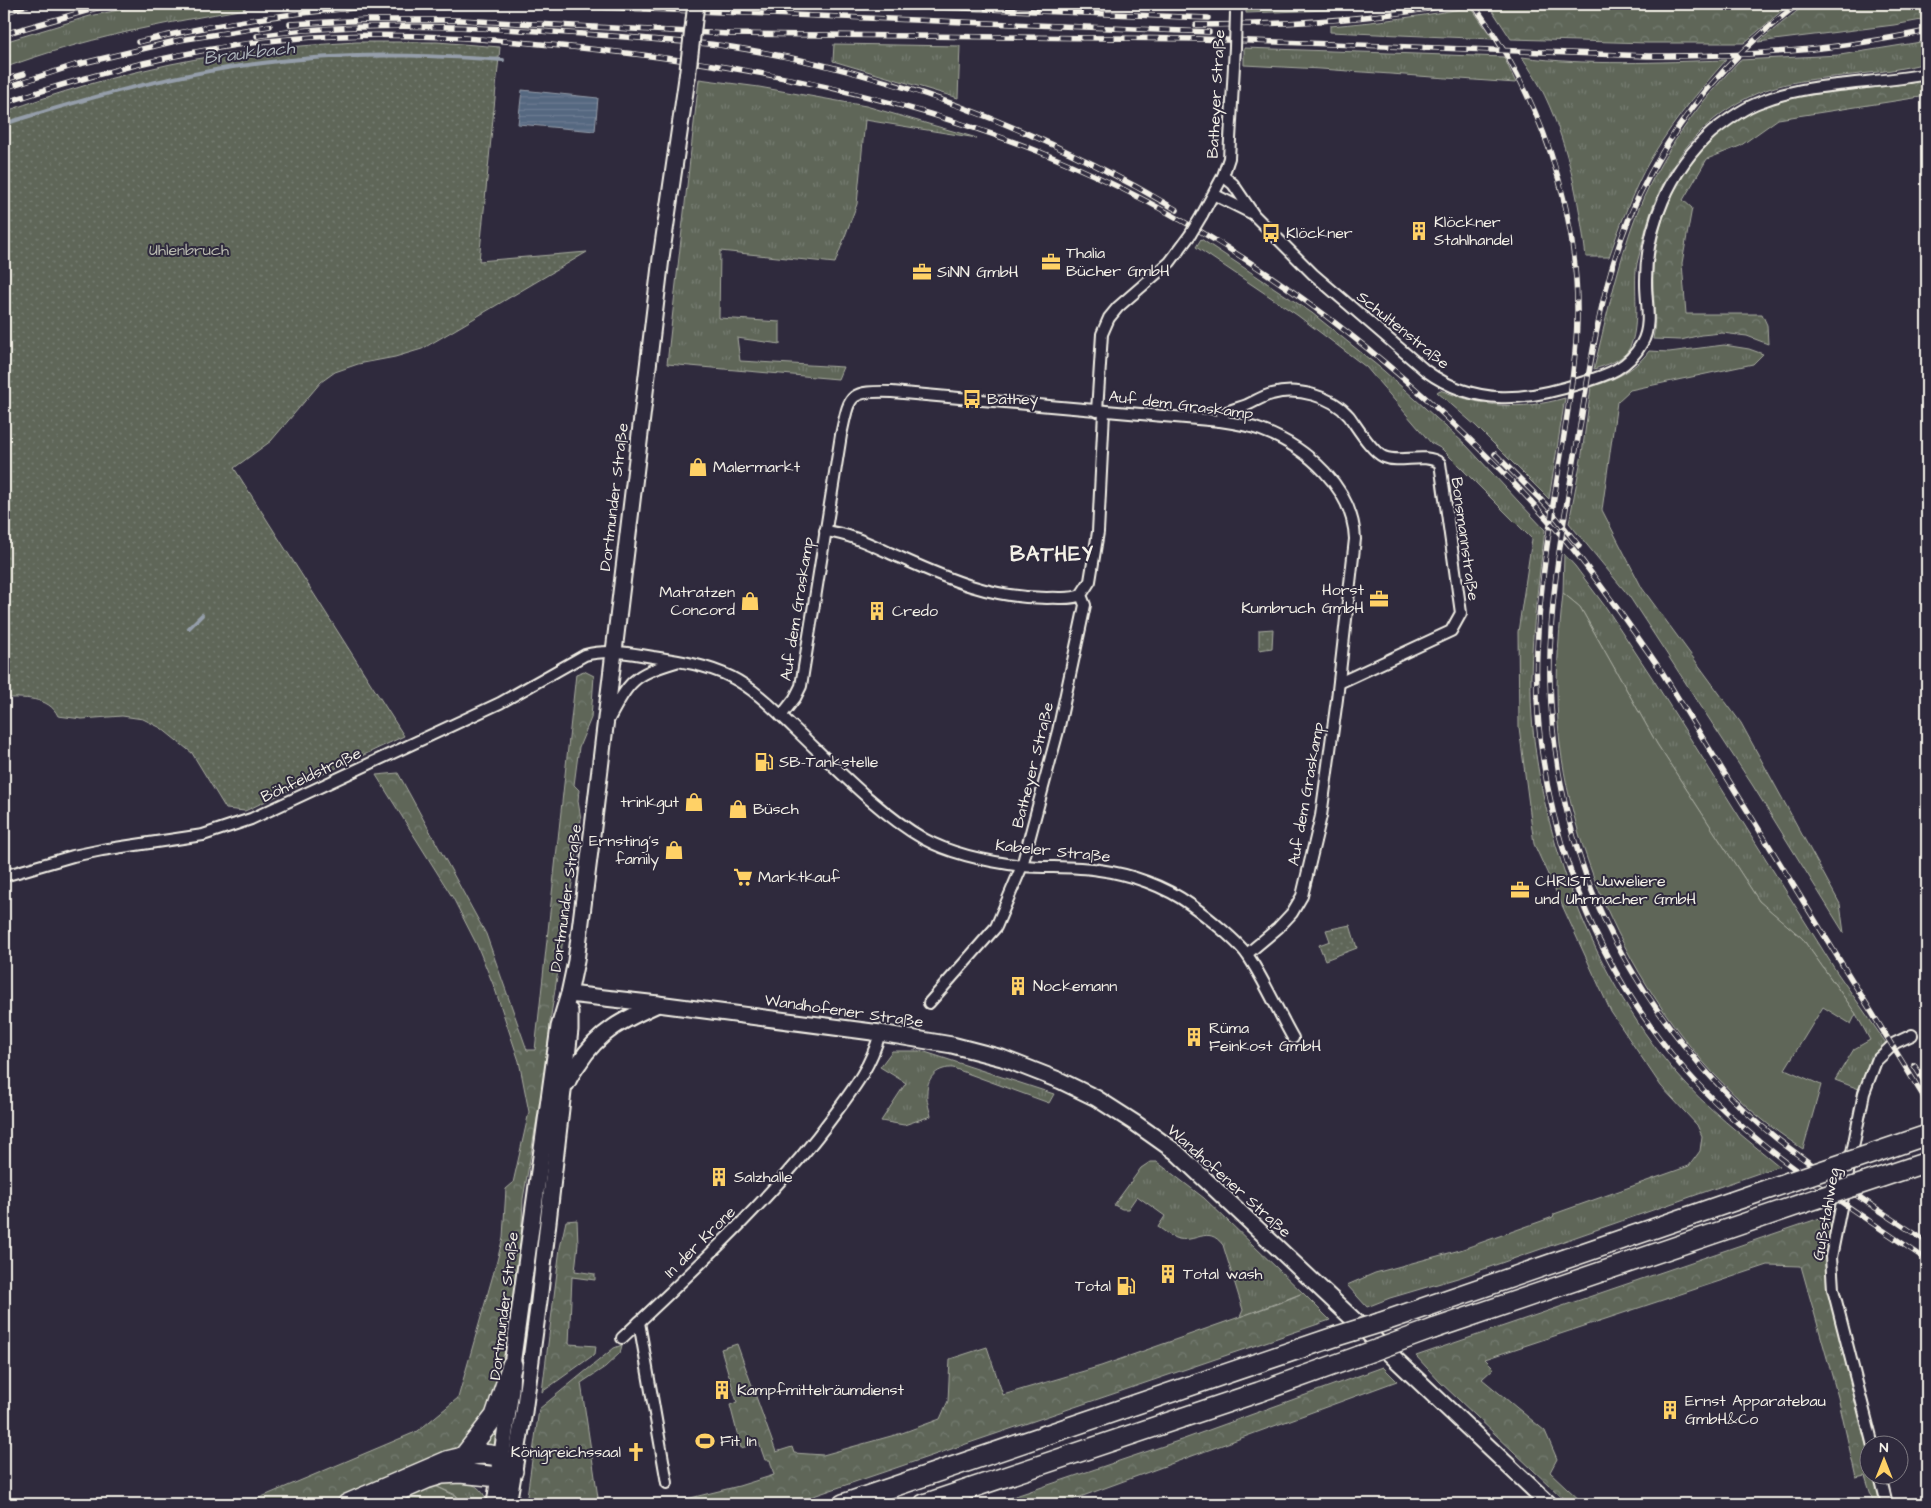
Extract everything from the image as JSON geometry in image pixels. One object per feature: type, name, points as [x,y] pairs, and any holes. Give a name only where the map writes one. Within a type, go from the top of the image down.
[{"type":"highway","points":[[843,1504],[1927,1135]]},
{"type":"highway","points":[[924,1504],[1259,1392],[1433,1329],[1927,1162]]},
{"type":"highway","points":[[463,1457],[495,1416],[512,1364]]},
{"type":"highway","points":[[347,1504],[446,1461],[463,1457],[477,1454],[505,1469]]},
{"type":"highway","points":[[944,1504],[1039,1467]]},
{"type":"highway","points":[[370,1504],[426,1479],[442,1474],[505,1469]]},
{"type":"main road","name":"Dortmunder Straße","points":[[508,1504],[505,1469],[512,1364],[560,1027],[576,961],[661,258],[696,4]]},
{"type":"main road","name":"Dortmunder Straße","points":[[495,1504],[524,1412],[540,1300],[570,1030],[569,994]]},
{"type":"main road","name":"Wandhofener Straße","points":[[569,994],[880,1033],[952,1045],[1002,1058],[1061,1081],[1096,1098],[1176,1152],[1549,1504]]},
{"type":"main road","points":[[562,1099],[569,1078],[588,1048],[614,1026],[658,1004]]},
{"type":"street","name":"Batheyer Straße","points":[[929,1002],[996,927],[1022,866],[1058,731],[1085,605],[1081,595],[1090,581],[1098,532],[1102,334],[1108,318],[1170,262],[1190,236],[1223,176],[1229,158],[1236,8]]},
{"type":"street","name":"Schultenstraße","points":[[1223,176],[1233,184],[1254,215],[1333,293],[1419,366],[1440,381],[1470,392],[1508,398],[1542,395],[1593,380],[1625,365],[1642,344],[1647,327],[1647,262],[1656,219],[1661,205],[1678,174],[1688,159],[1712,133],[1758,102],[1777,96],[1796,91],[1908,78],[1927,74]]},
{"type":"street","name":"Schultenstraße","points":[[1214,195],[1236,204],[1254,215]]},
{"type":"street","name":"Auf dem Graskamp","points":[[781,716],[795,698],[801,686],[845,414],[848,404],[856,394],[867,391],[892,392],[1240,424],[1262,430],[1307,456],[1328,476],[1342,495],[1348,508],[1353,520],[1355,539],[1339,683],[1321,816],[1302,896],[1292,914],[1247,954]]},
{"type":"street","name":"Bonsmannstraße","points":[[1220,422],[1222,414],[1278,392],[1294,391],[1337,405],[1385,458],[1433,458],[1440,463],[1460,613],[1451,631],[1339,683]]},
{"type":"street","name":"Auf dem Graskamp","points":[[825,531],[852,536],[941,576],[997,594],[1031,598],[1069,598],[1081,595]]},
{"type":"street","name":"Kabeler Straße","points":[[613,652],[679,661],[706,668],[730,677],[751,689],[869,797],[925,839],[965,856],[1022,866],[1100,870],[1132,877],[1162,889],[1189,904],[1247,954],[1292,1038]]},
{"type":"street","name":"Böhfeldstraße","points":[[4,876],[73,856],[203,835],[229,828],[500,703],[586,655],[613,652]]},
{"type":"street","points":[[606,724],[623,694],[636,677],[652,669],[679,661]]},
{"type":"street","name":"In der Krone","points":[[622,1338],[720,1244],[807,1152],[870,1063],[880,1033]]},
{"type":"street","name":"Gußstahlweg","points":[[1870,1436],[1833,1289],[1831,1257],[1864,1093],[1876,1061],[1888,1048],[1912,1035]]},
{"type":"street","points":[[639,1322],[667,1483]]},
{"type":"street","points":[[1882,1486],[1887,1504]]},
{"type":"green space","points":[[147,4],[245,4],[245,9],[153,26],[93,40],[4,68],[4,42],[90,16]]},
{"type":"green space","points":[[1246,4],[1379,4],[1329,10],[1246,13]]},
{"type":"green space","points":[[1488,4],[1790,4],[1744,43],[1647,43],[1511,39]]},
{"type":"green space","points":[[1806,4],[1927,4],[1927,19],[1758,42]]},
{"type":"green space","points":[[1471,7],[1493,39],[1330,32],[1330,26],[1365,23]]},
{"type":"green space","points":[[1927,41],[1927,63],[1886,71],[1800,81],[1771,88],[1743,100],[1723,112],[1705,127],[1676,161],[1655,200],[1636,267],[1636,321],[1629,349],[1618,360],[1594,369],[1610,300],[1639,208],[1662,162],[1690,119],[1740,60],[1840,55]]},
{"type":"green space","name":"Uhlenbruch","points":[[356,42],[437,42],[500,47],[479,261],[587,252],[422,349],[395,357],[358,364],[335,372],[321,382],[271,441],[234,468],[404,736],[245,811],[226,809],[192,753],[161,728],[143,719],[122,716],[82,719],[58,716],[54,709],[34,699],[4,698],[4,112],[87,85],[171,64],[263,50]]},
{"type":"green space","points":[[834,44],[960,46],[958,98],[833,61]]},
{"type":"green space","points":[[1244,48],[1504,57],[1516,83],[1244,65]]},
{"type":"green space","points":[[1522,57],[1573,62],[1726,60],[1682,113],[1652,156],[1629,203],[1609,257],[1586,257],[1580,213],[1558,126],[1540,86]]},
{"type":"green space","points":[[699,79],[759,87],[866,106],[977,138],[865,120],[857,204],[835,263],[720,251],[719,318],[780,322],[780,344],[737,338],[740,361],[843,367],[838,379],[667,364]]},
{"type":"green space","points":[[1927,80],[1927,96],[1778,119],[1740,146],[1707,159],[1683,200],[1692,208],[1682,263],[1686,314],[1762,314],[1767,325],[1768,344],[1747,336],[1722,333],[1701,335],[1681,340],[1653,339],[1655,318],[1653,265],[1664,214],[1686,171],[1701,151],[1718,134],[1737,120],[1758,109],[1781,101],[1817,94]]},
{"type":"green space","points":[[1201,239],[1312,313],[1384,371],[1466,445],[1545,530],[1533,639],[1531,676],[1533,727],[1540,780],[1553,834],[1570,887],[1591,939],[1616,987],[1645,1033],[1676,1073],[1700,1098],[1779,1166],[1461,1277],[1390,1298],[1367,1307],[1347,1285],[1375,1273],[1460,1250],[1689,1166],[1700,1151],[1702,1136],[1697,1125],[1661,1086],[1611,1012],[1534,844],[1519,727],[1518,632],[1532,539],[1442,449],[1431,443],[1366,367],[1297,315],[1196,247]]},
{"type":"green space","points":[[1724,345],[1749,349],[1763,354],[1753,364],[1630,390],[1617,402],[1602,510],[1642,588],[1741,723],[1840,904],[1844,933],[1753,786],[1629,596],[1569,523],[1582,454],[1591,387],[1623,374],[1637,364],[1649,351],[1669,352]]},
{"type":"green space","points":[[1440,390],[1472,400],[1517,406],[1565,398],[1549,499],[1476,426],[1437,392]]},
{"type":"green space","points":[[1564,554],[1607,609],[1836,971],[1886,1043],[1872,1056],[1859,1089],[1835,1080],[1854,1049],[1870,1040],[1856,1014],[1802,938],[1759,901],[1657,744],[1580,607],[1563,593]]},
{"type":"green space","points":[[1563,593],[1580,607],[1657,744],[1759,901],[1802,938],[1856,1014],[1851,1024],[1823,1007],[1785,1069],[1821,1085],[1803,1149],[1756,1114],[1712,1072],[1674,1025],[1640,973],[1611,917],[1588,860],[1571,802],[1560,744],[1557,687]]},
{"type":"green space","points":[[1273,629],[1272,648],[1259,650],[1259,630]]},
{"type":"green space","points":[[584,671],[594,676],[591,718],[579,747],[574,785],[579,790],[578,801],[581,819],[577,852],[550,1021],[550,1044],[523,1199],[521,1244],[516,1283],[501,1373],[490,1413],[458,1449],[400,1478],[337,1504],[245,1504],[418,1431],[458,1398],[503,1237],[506,1189],[513,1183],[529,1112],[519,1061],[495,989],[477,945],[453,898],[376,775],[398,773],[486,934],[527,1050],[535,1050],[576,674]]},
{"type":"green space","points":[[1350,925],[1357,948],[1325,960],[1319,945],[1330,941],[1326,930]]},
{"type":"green space","points":[[892,1051],[922,1051],[1054,1094],[1049,1103],[953,1068],[948,1068],[939,1071],[929,1081],[927,1098],[931,1116],[904,1125],[881,1121],[906,1083],[880,1067]]},
{"type":"green space","points":[[1150,1162],[1157,1162],[1204,1198],[1303,1293],[1240,1317],[1243,1310],[1223,1245],[1217,1239],[1206,1235],[1189,1239],[1173,1237],[1158,1227],[1165,1216],[1137,1196],[1128,1209],[1122,1209],[1114,1205],[1141,1168]]},
{"type":"green space","points":[[1826,1216],[1831,1225],[1825,1265],[1830,1297],[1864,1436],[1858,1436],[1858,1478],[1856,1478],[1838,1397],[1801,1266],[1768,1265],[1485,1359],[1494,1368],[1482,1379],[1545,1431],[1557,1459],[1550,1472],[1584,1504],[1569,1504],[1440,1382],[1416,1356]]},
{"type":"green space","points":[[577,1220],[578,1244],[575,1271],[595,1274],[595,1280],[572,1277],[569,1344],[596,1346],[595,1354],[542,1392],[560,1248],[566,1221]]},
{"type":"green space","points":[[1303,1293],[1330,1320],[790,1504],[666,1504],[739,1486],[774,1475],[770,1460],[765,1460],[759,1443],[741,1448],[730,1405],[737,1402],[721,1349],[737,1344],[776,1452],[792,1447],[794,1453],[823,1455],[902,1433],[940,1419],[948,1401],[950,1359],[987,1347],[1003,1395],[1101,1366]]},
{"type":"green space","points":[[622,1345],[620,1353],[605,1367],[581,1383],[599,1504],[526,1504],[539,1409],[614,1348]]},
{"type":"green space","points":[[1383,1367],[1397,1381],[1061,1504],[992,1504],[1184,1439]]},
{"type":"green space","points":[[499,1425],[497,1451],[477,1448]]},
{"type":"green space","points":[[441,1482],[463,1482],[475,1486],[485,1496],[488,1504],[464,1504],[456,1495],[433,1485]]},
{"type":"green space","points":[[433,1485],[456,1496],[464,1504],[387,1504]]},
{"type":"green space","points":[[1868,1486],[1877,1486],[1882,1504],[1874,1504]]},
{"type":"water","points":[[522,90],[598,98],[595,131],[518,124]]},
{"type":"waterway","name":"Braukbach","points":[[4,124],[119,91],[235,67],[338,56],[432,56],[503,60]]},
{"type":"waterway","points":[[189,628],[202,615]]},
{"type":"railway","points":[[4,13],[30,4]]},
{"type":"railway","points":[[4,34],[111,4]]},
{"type":"railway","points":[[138,42],[209,27],[281,15],[427,4]]},
{"type":"railway","points":[[522,4],[1209,32]]},
{"type":"railway","points":[[863,4],[1208,18]]},
{"type":"railway","points":[[1196,25],[1261,24],[1359,18],[1456,4]]},
{"type":"railway","points":[[1473,4],[1497,39],[1518,76],[1536,114],[1563,194],[1576,278],[1577,320],[1574,366],[1547,546],[1537,650],[1538,707],[1544,763],[1555,819],[1571,873],[1592,926],[1618,976],[1649,1024],[1684,1069],[1710,1097],[1768,1148],[1831,1195],[1927,1260]]},
{"type":"railway","points":[[1798,4],[1754,40],[1697,102],[1664,149],[1635,204],[1623,234],[1604,297],[1597,329],[1559,553],[1550,649],[1552,716],[1562,787],[1580,856],[1606,923],[1622,954],[1654,1005],[1691,1054],[1753,1119],[1851,1192],[1927,1242]]},
{"type":"railway","points":[[290,24],[368,20],[460,20],[729,34],[1199,39],[1648,56],[1727,55],[1794,51],[1851,44],[1927,31]]},
{"type":"railway","points":[[4,88],[75,65],[180,40],[270,26]]},
{"type":"railway","points":[[257,36],[362,27],[470,28],[556,32],[706,44],[785,57],[844,70],[959,106],[1015,128],[1070,153],[1124,180],[1177,210]]},
{"type":"railway","points":[[4,103],[74,81],[145,63],[216,48],[253,43],[328,36],[367,35],[522,42],[712,65],[823,86],[878,99],[987,132],[1040,152],[1145,200],[1245,259],[1339,326],[1384,362],[1428,400],[1503,472],[1556,529],[1596,579],[1662,672],[1927,1102]]},
{"type":"railway","points":[[4,80],[24,74]]},
{"type":"railway","points":[[1495,454],[1547,506],[1579,546]]},
{"type":"railway","points":[[1914,1065],[1927,1086]]},
{"type":"place","name":"Klöckner Stahlhandel","points":[[1419,231]]},
{"type":"place","name":"Klöckner","points":[[1271,233]]},
{"type":"place","name":"Thalia Bücher GmbH","points":[[1051,262]]},
{"type":"place","name":"SiNN GmbH","points":[[922,272]]},
{"type":"place","name":"Bathey","points":[[972,399]]},
{"type":"place","name":"Malermarkt","points":[[698,467]]},
{"type":"place","name":"Horst Kumbruch GmbH","points":[[1379,599]]},
{"type":"place","name":"Matratzen Concord","points":[[750,601]]},
{"type":"place","name":"Credo","points":[[877,611]]},
{"type":"place","name":"SB-Tankstelle","points":[[764,762]]},
{"type":"place","name":"trinkgut","points":[[694,802]]},
{"type":"place","name":"Büsch","points":[[738,809]]},
{"type":"place","name":"Ernsting's family","points":[[674,850]]},
{"type":"place","name":"Marktkauf","points":[[743,877]]},
{"type":"place","name":"CHRIST Juweliere und Uhrmacher GmbH","points":[[1520,890]]},
{"type":"place","name":"Nockemann","points":[[1018,986]]},
{"type":"place","name":"Rüma Feinkost GmbH","points":[[1194,1037]]},
{"type":"place","name":"Salzhalle","points":[[719,1177]]},
{"type":"place","name":"Total wash","points":[[1168,1274]]},
{"type":"place","name":"Total","points":[[1126,1286]]},
{"type":"place","name":"Kampfmittelräumdienst","points":[[722,1390]]},
{"type":"place","name":"Ernst Apparatebau GmbH&Co","points":[[1670,1410]]},
{"type":"place","name":"Fit In","points":[[705,1441]]},
{"type":"place","name":"Königreichssaal","points":[[636,1452]]},
{"type":"district","name":"BATHEY","points":[[1052,554]]}]
